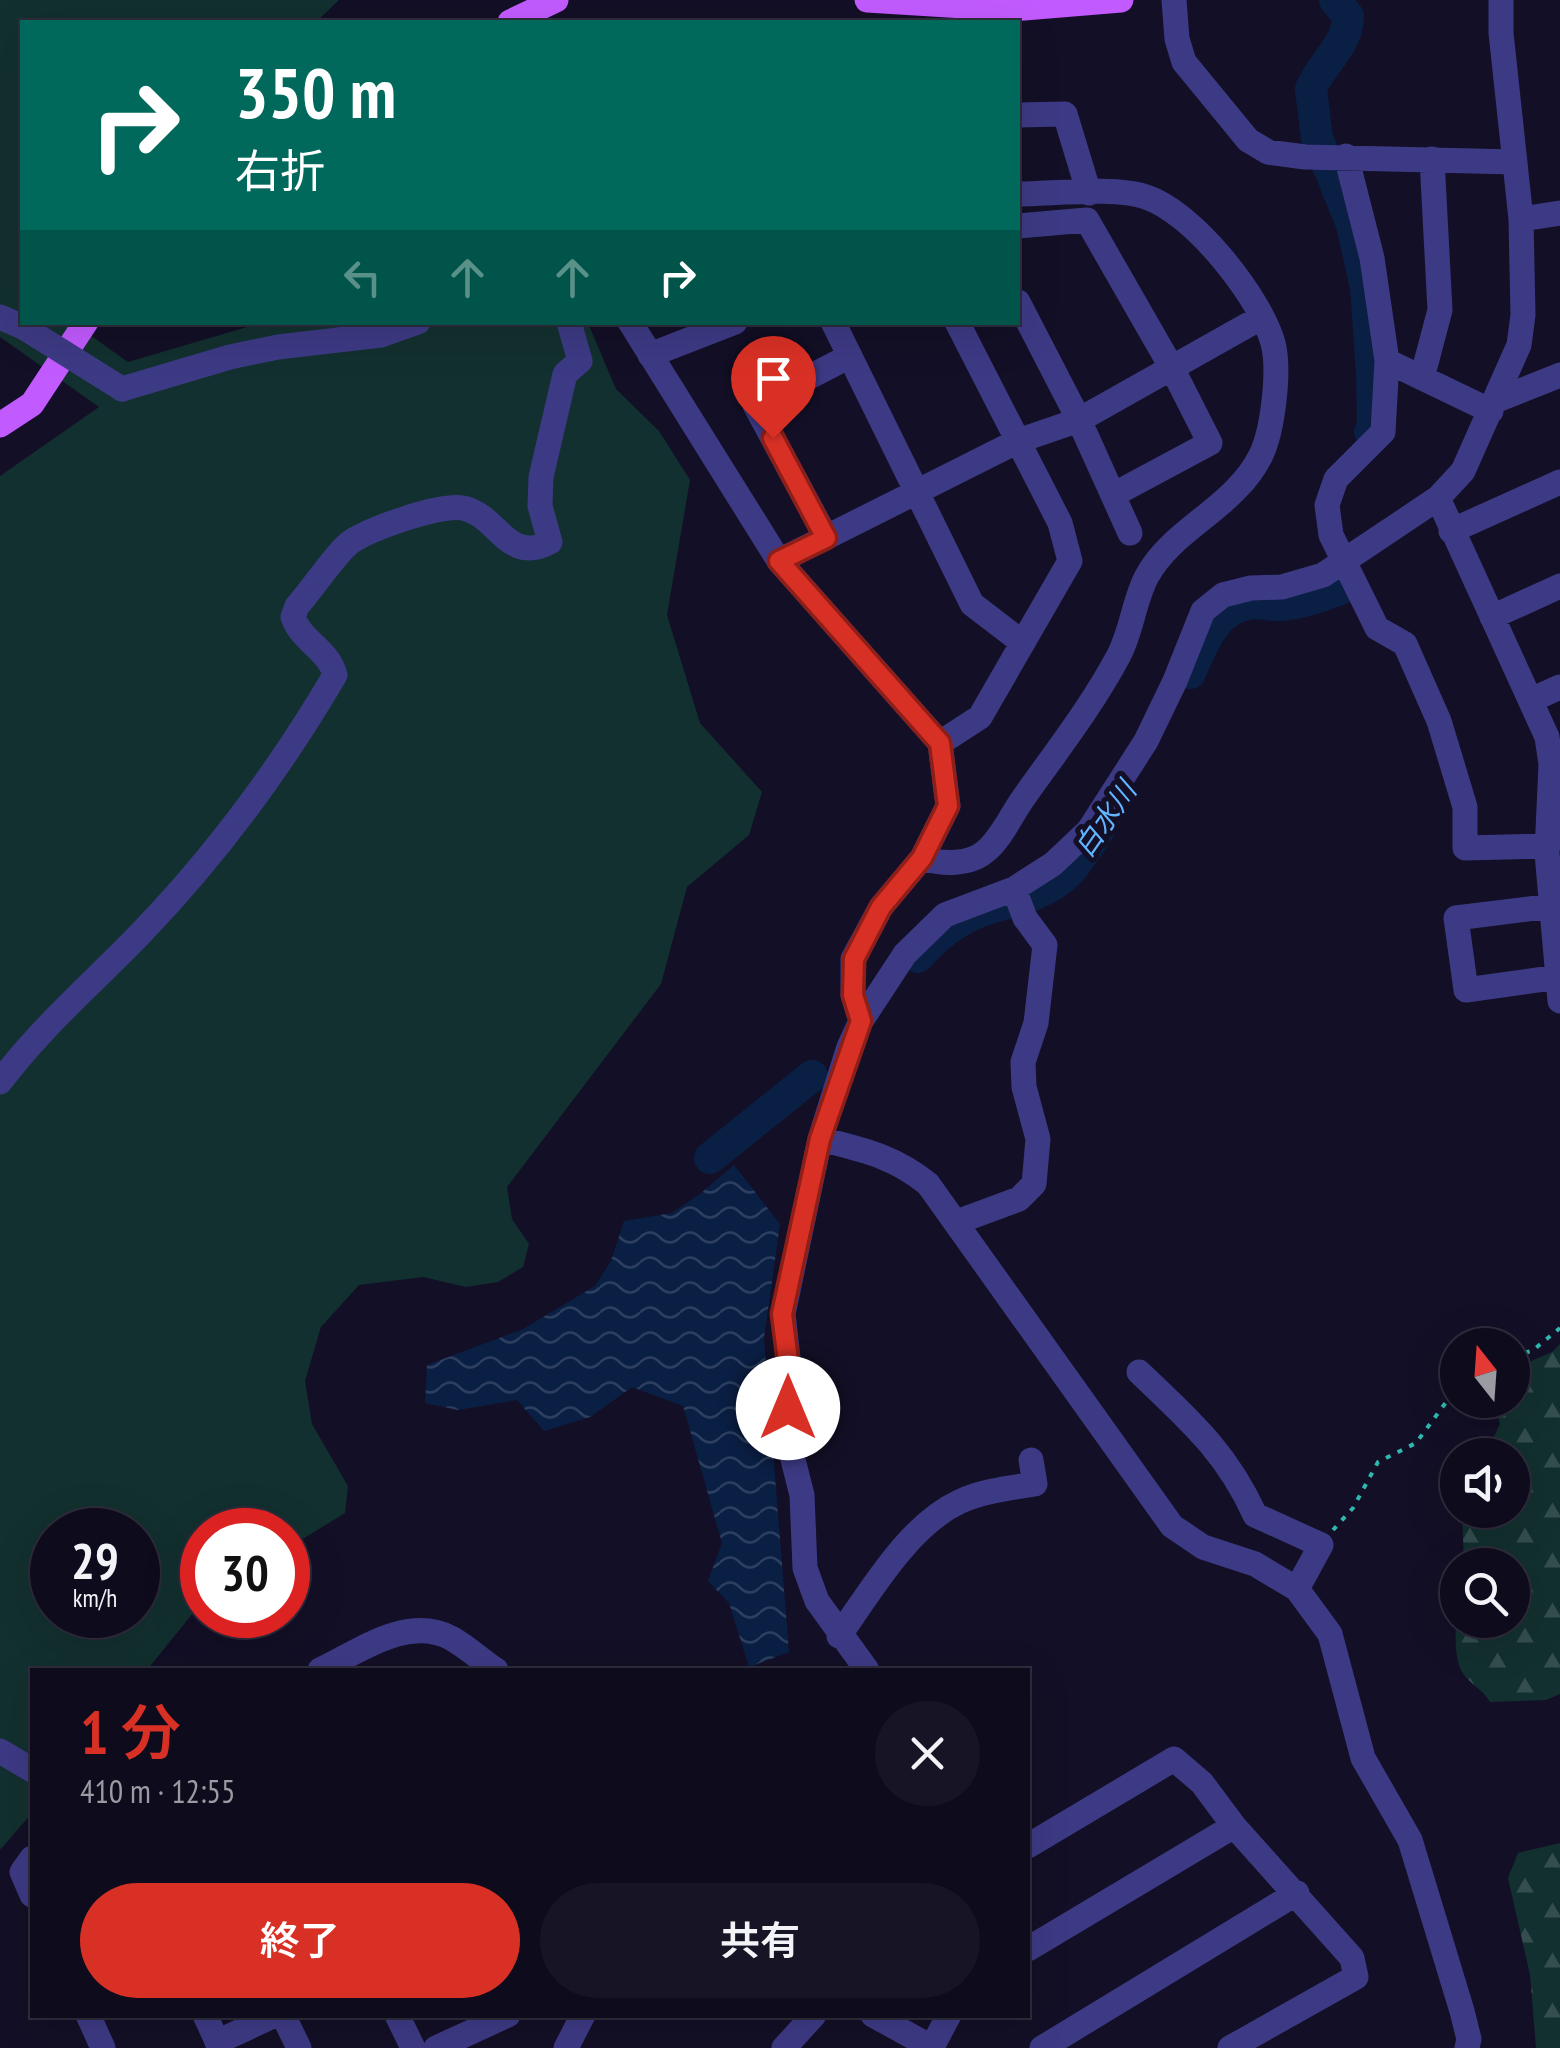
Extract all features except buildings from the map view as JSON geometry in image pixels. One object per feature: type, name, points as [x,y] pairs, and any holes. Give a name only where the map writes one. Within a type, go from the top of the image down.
[{"type":"main road","points":[[514,20],[556,0]]},
{"type":"main road","points":[[867,0],[1013,9],[1121,0]]},
{"type":"main road","points":[[0,425],[32,404],[84,325]]},
{"type":"street","points":[[1174,0],[1176,39],[1184,62],[1248,140],[1268,152],[1305,157],[1515,162]]},
{"type":"street","points":[[865,1668],[816,1601],[805,1568],[802,1495],[786,1432],[791,1384],[782,1314],[820,1139],[861,1021],[905,954],[944,916],[1014,888],[1053,864],[1089,830],[1146,741],[1203,611],[1223,595],[1251,588],[1282,587],[1323,575],[1438,498],[1463,471],[1519,345],[1523,315],[1521,219],[1501,0]]},
{"type":"street","points":[[1020,115],[1065,114],[1089,194]]},
{"type":"street","points":[[1346,156],[1372,258],[1386,360],[1382,432],[1336,480],[1327,505],[1331,535],[1377,628],[1405,644],[1439,722],[1465,806],[1465,848],[1548,846]]},
{"type":"street","points":[[1422,378],[1440,310],[1432,159]]},
{"type":"street","points":[[922,858],[948,865],[986,852],[1120,653],[1148,575],[1167,552],[1244,485],[1263,452],[1276,379],[1274,346],[1262,317],[1239,280],[1184,221],[1150,197],[1130,193],[1020,194]]},
{"type":"street","points":[[1521,219],[1560,213]]},
{"type":"street","points":[[1020,226],[1087,220],[1210,443],[1113,496]]},
{"type":"street","points":[[1020,306],[1080,420],[1130,533]]},
{"type":"street","points":[[779,561],[1018,442],[1080,420],[1262,317]]},
{"type":"street","points":[[12,322],[122,389],[230,356],[381,335],[409,325]]},
{"type":"street","points":[[0,1082],[27,1046],[142,933],[191,878],[257,795],[304,727],[335,675],[332,662],[297,628],[292,617],[296,606],[348,544],[399,522],[454,508],[468,509],[520,548],[535,550],[550,542],[540,506],[541,477],[565,374],[580,361],[570,325]]},
{"type":"street","points":[[632,325],[779,561],[940,743],[948,806],[922,858],[881,907],[854,959],[853,995],[861,1021]]},
{"type":"street","points":[[650,355],[728,325]]},
{"type":"street","points":[[834,325],[972,604],[1022,643]]},
{"type":"street","points":[[940,743],[980,717],[1070,561],[1060,523],[959,325]]},
{"type":"street","points":[[826,538],[755,405],[850,356]]},
{"type":"street","points":[[1386,360],[1493,406],[1560,375]]},
{"type":"street","points":[[1451,531],[1560,482]]},
{"type":"street","points":[[1438,498],[1548,738],[1551,764],[1548,846],[1559,989],[1466,990],[1456,918],[1552,906]]},
{"type":"street","points":[[1492,617],[1560,586]]},
{"type":"street","points":[[1531,700],[1560,687]]},
{"type":"street","points":[[957,1222],[1019,1199],[1034,1184],[1038,1138],[1024,1087],[1023,1062],[1036,1023],[1045,945],[1025,918],[1014,888]]},
{"type":"street","points":[[820,1139],[904,1164],[928,1184],[1172,1526],[1203,1547],[1256,1564],[1297,1589],[1330,1634],[1363,1758],[1410,1840],[1462,2011],[1469,2039],[1467,2048]]},
{"type":"street","points":[[1139,1372],[1214,1444],[1241,1485],[1254,1515],[1320,1545],[1297,1589]]},
{"type":"street","points":[[840,1636],[887,1567],[927,1525],[956,1503],[980,1494],[1035,1484],[1031,1460]]},
{"type":"street","points":[[324,1668],[411,1629],[431,1630],[451,1638],[493,1668]]},
{"type":"street","points":[[0,1751],[30,1769]]},
{"type":"street","points":[[1030,1845],[1174,1759],[1202,1783],[1234,1826],[1352,1958],[1356,1977],[1230,2048]]},
{"type":"street","points":[[1030,1948],[1234,1826]]},
{"type":"street","points":[[1042,2048],[1297,1893]]},
{"type":"street","points":[[89,2018],[104,2048]]},
{"type":"street","points":[[206,2018],[219,2045],[269,2018]]},
{"type":"street","points":[[284,2018],[299,2048]]},
{"type":"street","points":[[399,2018],[414,2048]]},
{"type":"street","points":[[436,2048],[501,2018]]},
{"type":"street","points":[[566,2048],[582,2018]]},
{"type":"street","points":[[784,2048],[811,2018]]},
{"type":"street","points":[[878,2018],[932,2048],[947,2018]]},
{"type":"path","points":[[1530,1351],[1560,1328]]},
{"type":"path","points":[[1320,1545],[1353,1508],[1378,1462],[1416,1443],[1440,1410]]},
{"type":"green space","points":[[0,0],[339,0],[318,20],[20,20],[20,325],[76,325],[128,362],[247,327],[268,325],[589,325],[616,389],[659,431],[690,480],[667,615],[700,723],[762,792],[749,835],[687,887],[661,984],[507,1187],[512,1219],[529,1244],[523,1267],[498,1282],[466,1287],[423,1277],[359,1285],[321,1327],[305,1381],[312,1424],[348,1486],[345,1513],[310,1534],[310,1508],[180,1508],[180,1629],[149,1668],[30,1668],[30,1815],[0,1850],[0,476],[99,407],[0,337]]},
{"type":"green space","points":[[1560,1344],[1560,1694],[1546,1700],[1490,1702],[1459,1666],[1456,1638],[1530,1638],[1530,1548],[1463,1548],[1463,1528],[1530,1528],[1530,1438],[1493,1438],[1498,1418],[1530,1418],[1530,1362]]},
{"type":"green space","points":[[1560,1843],[1560,2048],[1536,2048],[1530,1975],[1508,1878],[1518,1853]]},
{"type":"water","points":[[734,1165],[780,1224],[764,1338],[789,1652],[749,1667],[729,1603],[708,1581],[722,1543],[683,1406],[632,1387],[590,1417],[544,1431],[517,1400],[458,1410],[425,1403],[427,1365],[523,1329],[595,1286],[611,1261],[624,1221],[672,1213]]},
{"type":"waterway","name":"白水川","points":[[1335,0],[1348,16],[1347,27],[1311,89],[1317,138],[1352,225],[1366,288],[1372,373],[1370,432]]},
{"type":"waterway","name":"白水川","points":[[1190,673],[1213,627],[1231,610],[1256,603],[1280,605],[1311,599],[1340,589],[1336,580]]},
{"type":"waterway","name":"白水川","points":[[918,957],[963,919],[1058,882],[1104,823]]},
{"type":"waterway","name":"白水川","points":[[710,1158],[812,1076]]},
{"type":"route","points":[[773,438],[826,538],[779,561],[940,743],[948,806],[922,858],[881,907],[854,959],[853,995],[861,1021],[820,1139],[782,1314],[791,1384],[788,1408]]}]
